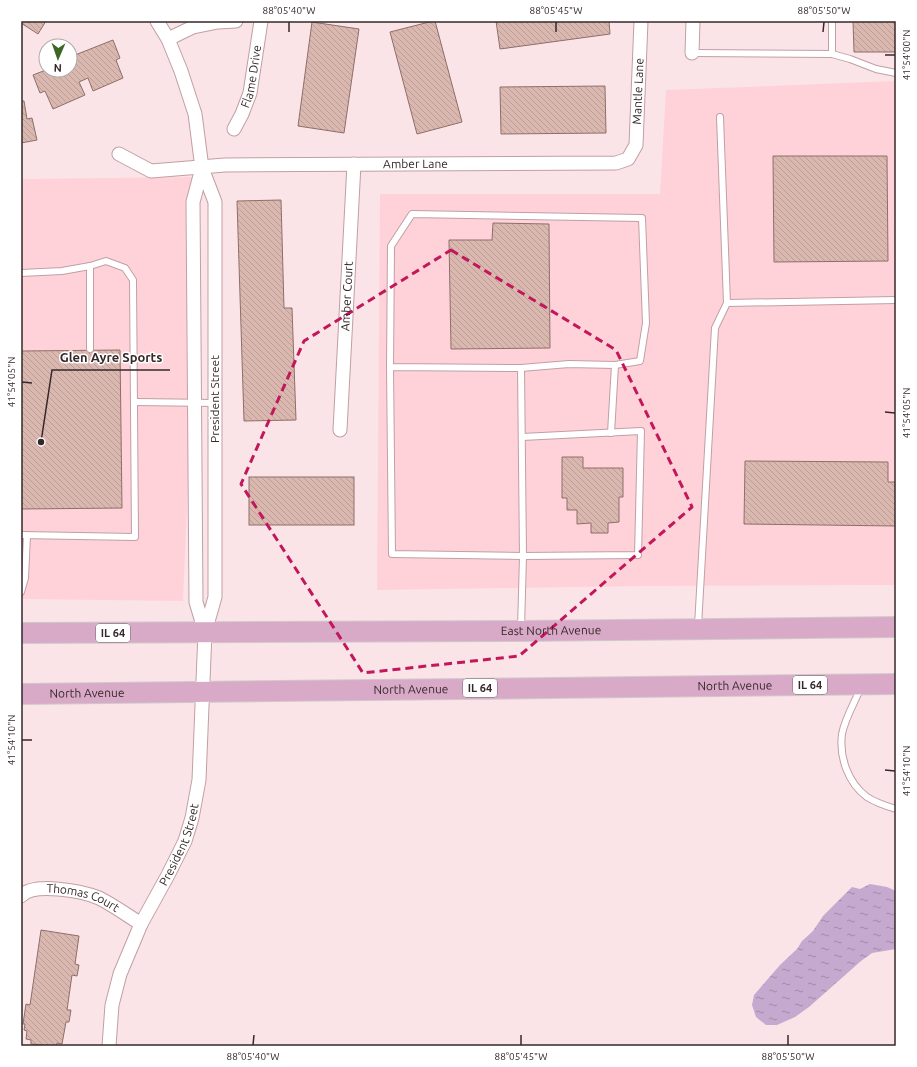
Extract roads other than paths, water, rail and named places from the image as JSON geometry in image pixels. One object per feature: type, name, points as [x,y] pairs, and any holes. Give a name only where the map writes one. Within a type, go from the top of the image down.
[{"type":"main road","name":"East North Avenue","points":[[205,632],[521,631],[896,627]]},
{"type":"main road","name":"IL 64","points":[[21,633],[205,632]]},
{"type":"main road","name":"North Avenue","points":[[21,694],[896,684]]},
{"type":"street","name":"President Street","points":[[109,1046],[112,1005],[120,974],[142,924],[185,841],[192,818],[199,780],[205,632],[215,597],[215,202],[202,168],[195,114],[182,71],[168,39],[157,21]]},
{"type":"street","points":[[168,39],[193,27],[218,22],[236,21]]},
{"type":"street","name":"Flame Drive","points":[[234,129],[242,114],[250,93],[261,21]]},
{"type":"street","name":"Mantle Lane","points":[[628,159],[636,145],[641,21]]},
{"type":"street","points":[[692,53],[693,21]]},
{"type":"street","name":"Amber Lane","points":[[119,154],[151,171],[225,165],[616,163],[628,159]]},
{"type":"street","name":"Amber Court","points":[[340,430],[354,164]]},
{"type":"street","name":"President Street","points":[[202,168],[193,202],[194,404],[196,602],[205,632]]},
{"type":"street","name":"Thomas Court","points":[[21,896],[24,893],[40,889],[85,893],[100,899],[142,924]]},
{"type":"lane","points":[[832,21],[832,54]]},
{"type":"lane","points":[[692,53],[832,54],[876,69],[896,72]]},
{"type":"lane","points":[[698,628],[715,328],[727,303],[720,117]]},
{"type":"lane","points":[[390,367],[521,368],[569,364],[615,365],[640,361],[646,323],[642,218],[412,214],[392,246],[390,367],[392,554],[523,556],[638,555],[640,432],[522,437]]},
{"type":"lane","points":[[21,273],[62,271],[90,266],[106,261],[125,268],[133,280],[135,402],[135,537],[24,535],[25,578],[21,592]]},
{"type":"lane","points":[[90,266],[90,349]]},
{"type":"lane","points":[[727,303],[896,300]]},
{"type":"lane","points":[[611,433],[615,365]]},
{"type":"lane","points":[[521,368],[523,556],[521,631]]},
{"type":"lane","points":[[135,402],[194,404],[215,403]]},
{"type":"lane","points":[[863,684],[847,717],[842,733],[842,756],[847,772],[856,787],[881,805],[896,809]]},
{"type":"water","points":[[870,884],[887,887],[896,891],[896,949],[872,953],[809,1007],[795,1017],[777,1025],[766,1025],[756,1017],[752,1005],[754,995],[780,965],[797,949],[802,941],[813,931],[823,916],[852,887],[860,889]]},
{"type":"place","name":"Glen Ayre Sports","points":[[41,442]]}]
